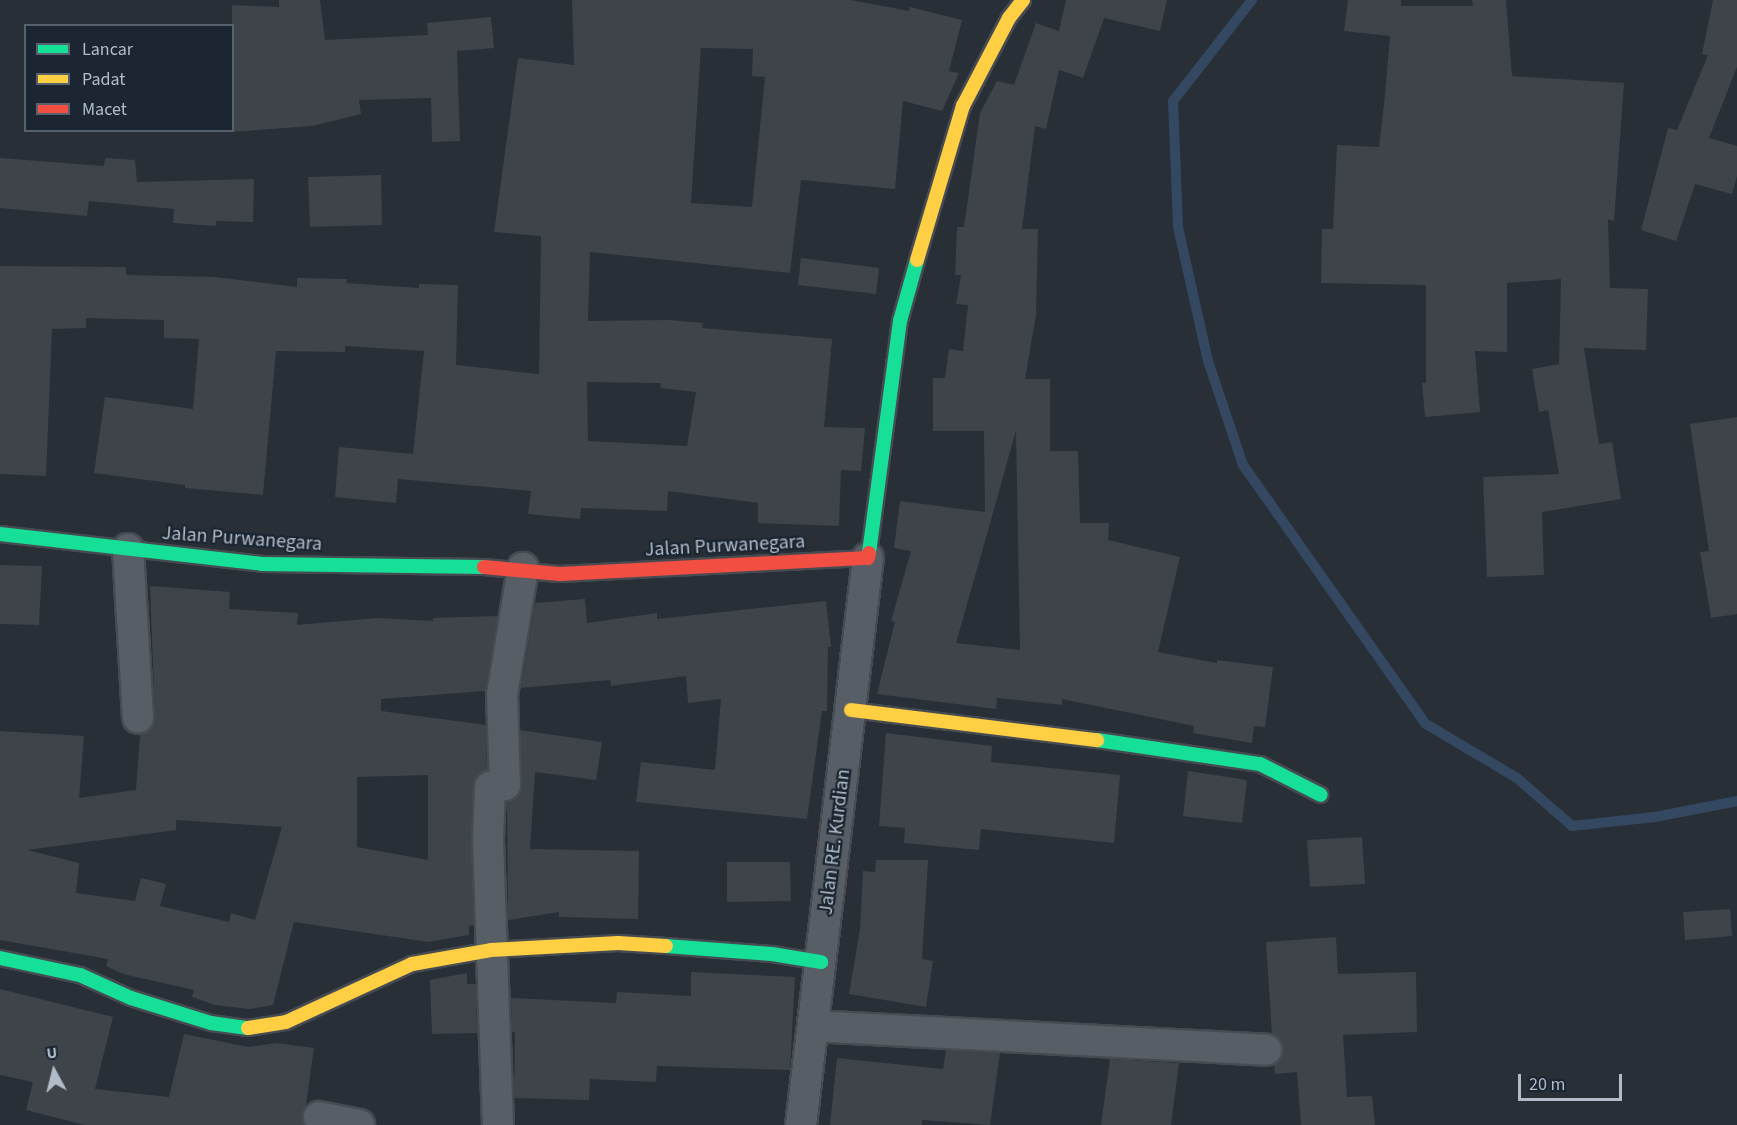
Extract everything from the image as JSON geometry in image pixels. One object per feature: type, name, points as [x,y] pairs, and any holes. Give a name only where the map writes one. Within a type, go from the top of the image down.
[{"type":"street","points":[[868,558],[900,321],[929,215],[963,106],[1010,18],[1023,0]]},
{"type":"street","name":"Jalan Purwanegara","points":[[0,534],[262,564],[523,568],[560,574],[868,558]]},
{"type":"street","points":[[128,549],[138,718]]},
{"type":"street","name":"Jalan RE. Kurdian","points":[[801,1125],[868,558]]},
{"type":"street","points":[[498,1125],[491,950],[502,695],[523,568]]},
{"type":"street","points":[[851,710],[1223,756],[1260,764],[1321,795]]},
{"type":"street","points":[[0,958],[80,975],[131,998],[211,1023],[250,1028],[285,1022],[412,964],[491,950],[618,943],[772,954],[821,962]]},
{"type":"street","points":[[813,1026],[1266,1050]]},
{"type":"street","points":[[320,1117],[359,1125]]},
{"type":"building","points":[[279,0],[320,0],[325,40],[428,35],[427,23],[491,17],[494,48],[457,51],[460,141],[432,142],[431,98],[359,100],[361,114],[312,126],[234,132],[232,5],[279,7]]},
{"type":"building","points":[[572,0],[851,0],[909,11],[910,7],[962,20],[949,71],[959,73],[942,111],[903,101],[895,189],[801,180],[790,273],[590,252],[588,321],[669,320],[703,323],[702,328],[832,339],[824,427],[865,428],[861,471],[841,470],[839,526],[758,523],[758,503],[668,491],[667,511],[581,508],[580,519],[528,514],[531,491],[398,479],[396,503],[335,497],[339,447],[413,454],[424,351],[345,346],[345,352],[276,351],[263,495],[185,488],[185,485],[94,473],[105,397],[193,409],[199,339],[164,338],[164,320],[86,318],[86,328],[52,329],[46,476],[0,474],[0,266],[126,267],[126,275],[215,277],[297,287],[297,278],[347,279],[346,283],[419,288],[419,284],[458,285],[456,365],[539,374],[541,236],[494,232],[518,58],[574,65]],"holes":[[[701,48],[753,49],[752,76],[765,77],[752,207],[691,203]],[[587,382],[661,383],[660,388],[696,392],[687,446],[588,441]]]},
{"type":"building","points":[[1066,0],[1167,0],[1160,31],[1104,18],[1083,78],[1059,70],[1046,129],[1035,126],[1022,229],[1038,229],[1036,315],[1025,379],[1050,379],[1050,451],[1078,451],[1080,523],[1109,523],[1108,540],[1180,557],[1158,652],[1217,663],[1217,660],[1273,667],[1265,727],[1254,726],[1252,743],[1193,733],[1194,726],[1062,699],[1062,705],[997,698],[996,709],[877,694],[895,622],[891,621],[911,551],[894,548],[900,501],[985,512],[984,431],[933,431],[933,378],[945,378],[949,349],[963,351],[968,305],[956,304],[961,275],[955,275],[957,227],[964,227],[980,113],[997,81],[1014,85],[1036,23],[1059,31]],"holes":[[[1016,430],[1020,650],[956,643]]]},
{"type":"building","points":[[1348,0],[1401,0],[1401,6],[1473,6],[1472,0],[1506,0],[1512,76],[1624,83],[1614,221],[1608,219],[1610,288],[1648,289],[1646,350],[1584,348],[1599,444],[1612,442],[1621,499],[1542,512],[1544,575],[1487,577],[1483,477],[1559,474],[1548,410],[1539,412],[1532,369],[1559,364],[1561,279],[1507,283],[1507,352],[1475,351],[1480,412],[1425,417],[1422,383],[1426,383],[1426,285],[1321,283],[1322,229],[1333,229],[1337,145],[1379,147],[1384,104],[1390,36],[1344,31]]},
{"type":"building","points":[[1713,0],[1737,0],[1737,67],[1709,138],[1737,146],[1737,176],[1732,194],[1695,184],[1676,241],[1641,230],[1668,128],[1677,130],[1708,55],[1702,54]]},
{"type":"building","points":[[0,158],[104,166],[105,158],[135,160],[137,182],[254,179],[253,222],[216,221],[216,226],[173,223],[174,209],[89,201],[87,216],[0,208]]},
{"type":"building","points":[[381,175],[382,225],[310,227],[308,177]]},
{"type":"building","points":[[801,258],[879,268],[876,294],[798,285]]},
{"type":"building","points":[[1737,417],[1737,614],[1711,618],[1700,552],[1709,551],[1690,424]]},
{"type":"building","points":[[0,565],[42,566],[39,625],[0,624]]},
{"type":"building","points":[[150,586],[230,592],[229,609],[298,613],[297,625],[376,618],[433,621],[433,618],[498,616],[485,691],[381,699],[381,711],[486,725],[487,770],[476,777],[473,786],[474,925],[469,926],[469,935],[428,942],[294,922],[273,1005],[250,1009],[215,1005],[192,997],[194,990],[123,974],[106,966],[108,959],[0,940],[0,731],[84,736],[79,798],[136,790],[140,735],[153,726],[155,717]],"holes":[[[428,775],[428,860],[357,847],[357,777]],[[176,820],[282,827],[255,920],[231,913],[229,922],[160,906],[166,884],[141,878],[135,901],[76,893],[79,863],[27,850],[176,830]]]},
{"type":"building","points":[[585,599],[587,623],[657,613],[657,619],[826,601],[831,647],[828,647],[827,711],[822,711],[807,819],[636,802],[641,762],[715,770],[721,699],[688,703],[686,676],[611,686],[610,680],[521,688],[535,603]]},
{"type":"building","points":[[520,730],[602,742],[596,780],[535,772],[530,849],[639,851],[638,919],[559,917],[559,912],[508,920],[507,802],[520,794],[522,785]]},
{"type":"building","points":[[886,733],[992,746],[991,762],[1120,775],[1114,843],[981,829],[979,850],[904,843],[905,828],[879,826]]},
{"type":"building","points":[[1188,771],[1247,780],[1242,823],[1183,816]]},
{"type":"building","points":[[1362,837],[1365,884],[1310,887],[1307,840]]},
{"type":"building","points":[[876,860],[928,860],[922,959],[933,961],[926,1007],[849,994],[860,929],[863,871],[875,872]]},
{"type":"building","points":[[727,862],[790,862],[791,901],[727,902]]},
{"type":"building","points":[[1730,909],[1732,936],[1685,940],[1683,912]]},
{"type":"building","points":[[1336,937],[1338,974],[1416,972],[1417,1032],[1343,1035],[1347,1097],[1372,1096],[1375,1125],[1301,1125],[1297,1072],[1275,1074],[1274,1065],[1283,1050],[1281,1042],[1272,1034],[1266,942]]},
{"type":"building","points":[[691,972],[795,977],[790,1070],[657,1066],[656,1082],[590,1079],[589,1100],[514,1098],[515,1032],[512,1032],[511,998],[616,1003],[617,992],[691,996]]},
{"type":"building","points":[[467,973],[467,984],[476,984],[477,1033],[432,1034],[430,980]]},
{"type":"building","points":[[0,989],[113,1017],[95,1089],[169,1097],[184,1034],[248,1047],[276,1043],[314,1048],[303,1125],[85,1125],[26,1110],[33,1082],[0,1075]]},
{"type":"building","points":[[946,1050],[1000,1053],[990,1125],[922,1120],[922,1125],[830,1125],[837,1058],[943,1069]]},
{"type":"building","points":[[1110,1059],[1179,1063],[1171,1125],[1101,1125]]},
{"type":"waterway","points":[[1252,0],[1173,101],[1178,227],[1208,361],[1243,465],[1426,724],[1517,778],[1572,826],[1655,817],[1737,801]]},
{"type":"traffic: fast","points":[[869,553],[900,321],[917,260]]},
{"type":"traffic: fast","points":[[0,534],[262,564],[484,567]]},
{"type":"traffic: fast","points":[[1097,740],[1260,764],[1321,795]]},
{"type":"traffic: fast","points":[[666,946],[772,954],[821,962]]},
{"type":"traffic: fast","points":[[0,958],[80,975],[131,998],[211,1023],[248,1028]]},
{"type":"traffic: slow","points":[[917,260],[963,106],[1009,18],[1023,0]]},
{"type":"traffic: slow","points":[[851,710],[1097,740]]},
{"type":"traffic: slow","points":[[248,1028],[286,1022],[412,964],[491,950],[618,943],[666,946]]},
{"type":"traffic: jam","points":[[484,567],[560,574],[868,558],[869,553]]}]
